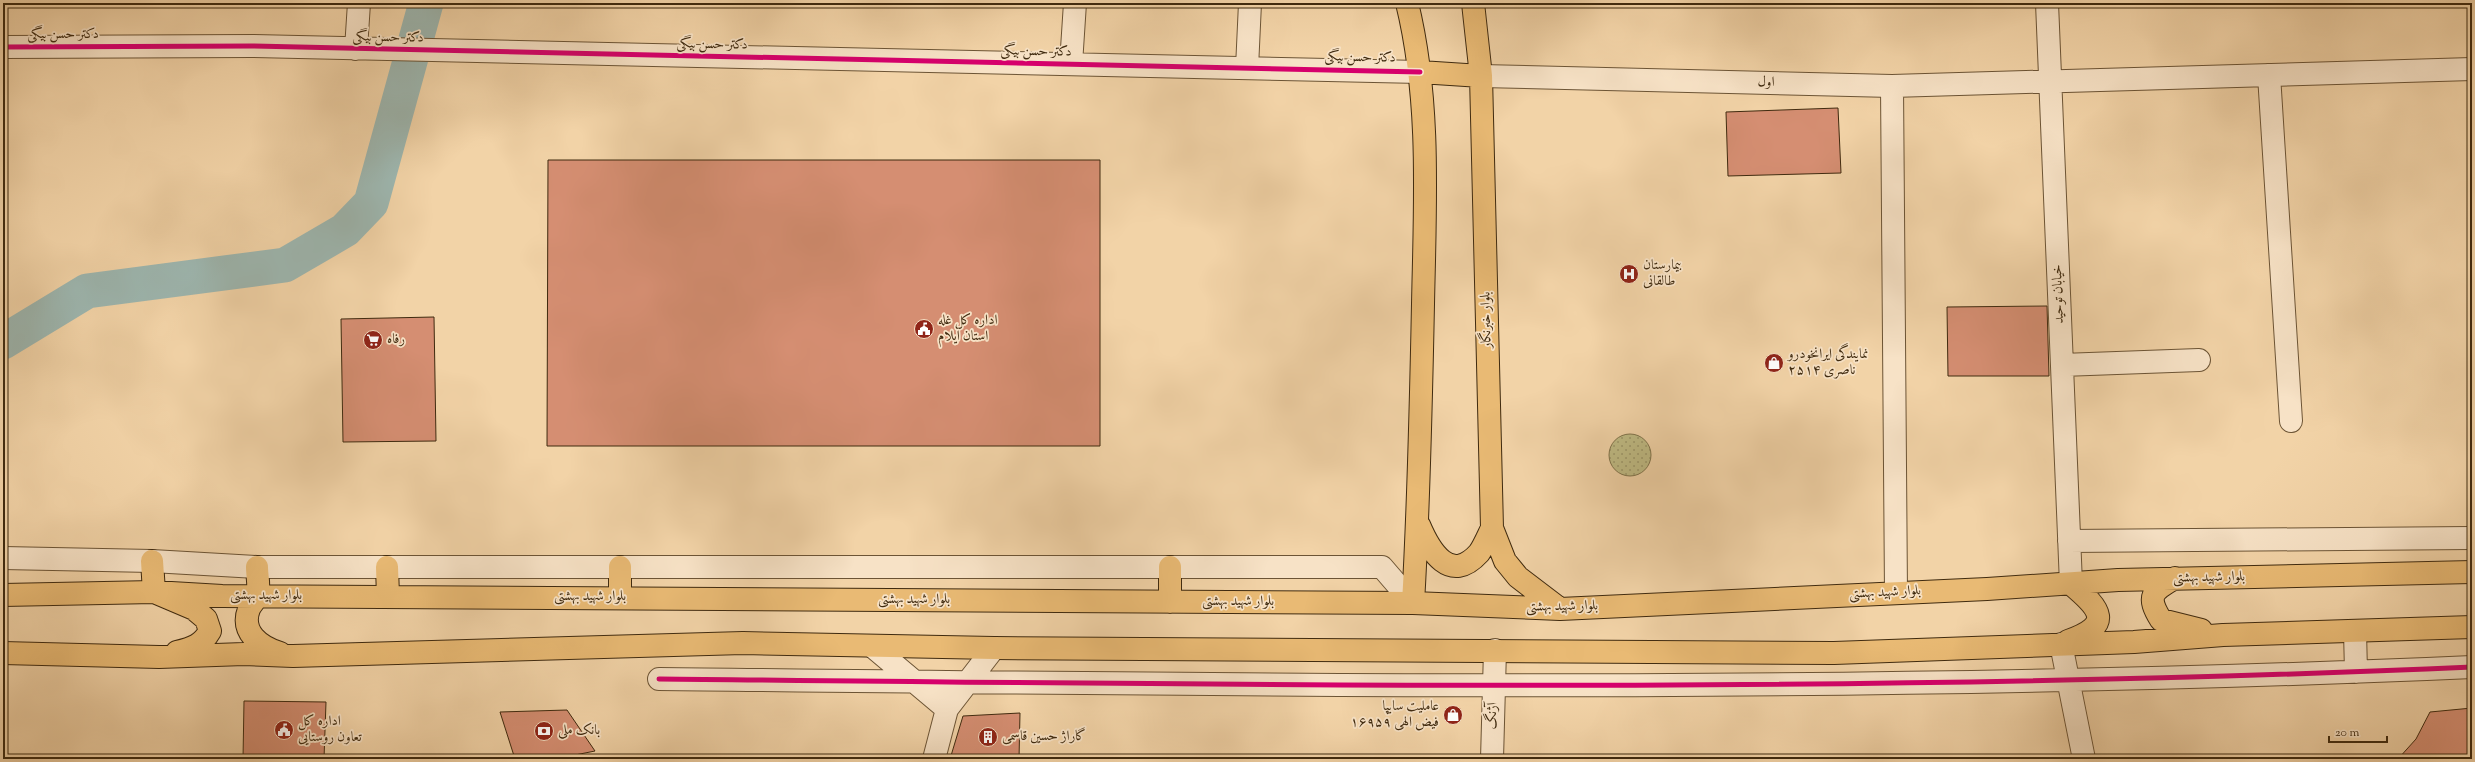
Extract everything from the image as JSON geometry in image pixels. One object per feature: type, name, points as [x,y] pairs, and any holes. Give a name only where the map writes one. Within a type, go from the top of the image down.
[{"type":"main road","points":[[1407,3],[1420,72],[1426,175],[1418,522],[1413,603]]},
{"type":"main road","name":"بلوار خبرنگار","points":[[1473,3],[1481,76],[1492,528],[1505,561],[1518,576],[1560,609]]},
{"type":"main road","points":[[1420,72],[1481,76]]},
{"type":"main road","points":[[1418,522],[1429,548],[1439,560],[1453,565],[1469,562],[1480,551],[1492,528]]},
{"type":"main road","points":[[152,561],[154,592],[194,609],[206,619],[210,631],[204,642],[193,648],[159,657]]},
{"type":"main road","points":[[257,567],[257,596],[249,608],[246,621],[248,630],[255,640],[268,649],[293,656]]},
{"type":"main road","points":[[387,567],[388,596]]},
{"type":"main road","points":[[620,567],[620,597]]},
{"type":"main road","points":[[1170,567],[1170,602]]},
{"type":"main road","name":"بلوار شهید بهشتی","points":[[3,595],[154,592],[222,596],[620,597],[1413,603],[1560,609],[2175,578],[2472,572]]},
{"type":"main road","points":[[2175,578],[2158,588],[2153,595],[2152,604],[2161,620],[2179,626],[2223,635]]},
{"type":"main road","points":[[2061,644],[2083,636],[2095,627],[2098,618],[2096,607],[2071,584]]},
{"type":"main road","points":[[3,653],[159,657],[244,654],[293,656],[743,643],[994,648],[1834,653],[2134,642],[2223,635],[2472,627]]},
{"type":"street","points":[[356,49],[359,3]]},
{"type":"street","points":[[1071,64],[1075,3]]},
{"type":"street","points":[[1247,68],[1250,3]]},
{"type":"street","name":"خیابان توحید","points":[[2047,3],[2071,584]]},
{"type":"street","name":"دکتر حسن بیگی","points":[[3,48],[253,46],[1420,72]]},
{"type":"street","name":"اول","points":[[1481,76],[1892,86],[2472,69]]},
{"type":"street","points":[[2269,75],[2291,422]]},
{"type":"street","points":[[1892,86],[1896,593]]},
{"type":"street","points":[[2062,365],[2199,360]]},
{"type":"street","points":[[2069,542],[2472,538]]},
{"type":"street","points":[[3,558],[152,561],[257,567],[1382,568],[1413,603]]},
{"type":"street","points":[[2355,631],[2356,672]]},
{"type":"street","points":[[2061,644],[2084,759]]},
{"type":"street","points":[[872,646],[947,709]]},
{"type":"street","points":[[934,759],[947,709],[994,648]]},
{"type":"street","name":"آژنگ","points":[[1492,759],[1495,650]]},
{"type":"street","points":[[659,679],[1494,685],[2068,681],[2472,667]]},
{"type":"shaded area","points":[[1630,434],[1645,440],[1651,455],[1645,470],[1630,476],[1615,470],[1609,455],[1615,440]]},
{"type":"building","points":[[1838,108],[1841,173],[1728,176],[1726,112]]},
{"type":"building","points":[[548,160],[1100,160],[1100,446],[547,446]]},
{"type":"building","points":[[2047,306],[2049,376],[1948,376],[1947,307]]},
{"type":"building","points":[[434,317],[436,441],[343,442],[341,319]]},
{"type":"building","name":"اداره کل تعاون روستایی","points":[[244,701],[326,702],[324,759],[243,759]]},
{"type":"building","points":[[2472,708],[2472,759],[2398,759],[2416,739],[2430,712]]},
{"type":"building","name":"بانک ملی","points":[[567,710],[595,751],[555,759],[515,759],[500,712]]},
{"type":"building","name":"گاراژ حسین قاسمی","points":[[1020,713],[1019,759],[950,759],[963,716]]},
{"type":"waterway","points":[[3,342],[87,291],[285,265],[345,230],[371,203],[426,3]]},
{"type":"cycle path","points":[[3,47],[253,46],[1420,72]]},
{"type":"cycle path","points":[[659,679],[1339,685],[1792,684],[2245,676],[2472,667]]},
{"type":"place","name":"بیمارستان طالقانی","points":[[1629,274]]},
{"type":"place","name":"اداره کل غله استان ایلام","points":[[924,329]]},
{"type":"place","name":"رفاه","points":[[373,340]]},
{"type":"place","name":"نمایندگی ایرانخودرو ناصری ۲۵۱۴","points":[[1774,363]]},
{"type":"place","name":"عاملیت سایپا ۱۶۹۵۹ فیض الهی","points":[[1453,715]]},
{"type":"place","name":"اداره کل تعاون روستایی","points":[[284,730]]},
{"type":"place","name":"بانک ملی","points":[[544,731]]},
{"type":"place","name":"گاراژ حسین قاسمی","points":[[988,737]]}]
